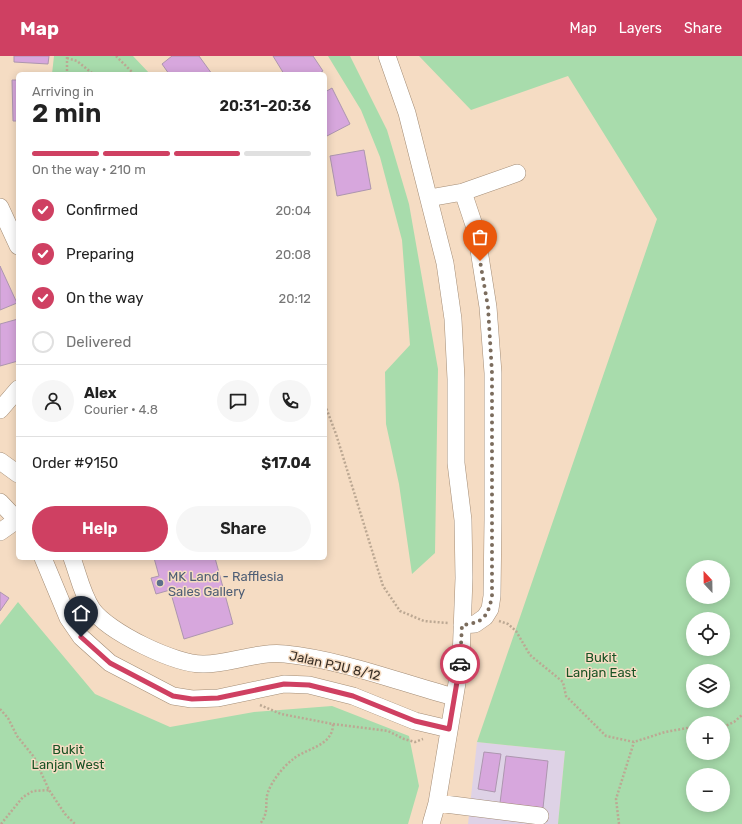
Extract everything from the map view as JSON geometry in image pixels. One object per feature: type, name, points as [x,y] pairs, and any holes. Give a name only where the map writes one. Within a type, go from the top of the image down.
[{"type":"street","points":[[387,56],[407,113],[429,198],[445,263],[453,319],[456,379],[456,463],[463,520],[464,578],[461,659],[438,803],[431,824]]},
{"type":"street","points":[[429,198],[463,192],[518,173]]},
{"type":"street","points":[[462,625],[475,624],[485,617],[490,609],[492,596],[492,373],[488,307],[476,231],[463,192]]},
{"type":"street","points":[[0,207],[16,242]]},
{"type":"street","points":[[0,410],[16,391]]},
{"type":"street","points":[[0,460],[16,472]]},
{"type":"street","points":[[0,502],[16,519]]},
{"type":"street","points":[[0,532],[16,522]]},
{"type":"street","name":"Jalan PJU 8/12","points":[[44,560],[68,618],[81,637],[110,663],[173,696],[192,699],[218,698],[284,684],[309,685],[353,696],[415,721],[449,729]]},
{"type":"street","name":"Jalan PJU 8/12","points":[[73,560],[85,595],[92,608],[102,619],[114,629],[143,645],[172,658],[202,664],[282,654],[315,658],[360,668],[454,697]]},
{"type":"street","points":[[438,803],[540,816]]},
{"type":"path","points":[[116,56],[132,72]]},
{"type":"path","points":[[67,72],[67,57],[77,61],[91,72]]},
{"type":"path","points":[[327,410],[336,434],[383,586],[400,611],[424,621],[462,625]]},
{"type":"path","points":[[485,617],[508,624],[516,631],[530,655],[563,682],[566,696],[606,736],[634,742],[665,732],[686,729]]},
{"type":"path","points":[[248,691],[259,704],[281,714],[333,724],[388,731],[404,739],[415,742],[449,729]]},
{"type":"path","points":[[0,709],[8,718],[18,736],[34,757],[49,790],[65,814],[75,824]]},
{"type":"path","points":[[730,723],[742,715]]},
{"type":"path","points":[[260,824],[265,817],[268,793],[278,777],[292,759],[324,743],[333,731],[333,724]]},
{"type":"path","points":[[619,824],[616,799],[634,742]]},
{"type":"path","points":[[1,824],[23,797],[33,791],[49,790]]},
{"type":"shaded area","points":[[477,742],[565,751],[558,824],[468,824]]},
{"type":"green space","points":[[54,56],[133,56],[148,72],[52,72]]},
{"type":"green space","points":[[328,56],[350,56],[387,130],[409,204],[438,369],[435,553],[412,574],[399,484],[386,424],[385,372],[410,345],[402,240],[380,157],[361,110]]},
{"type":"green space","name":"Bukit Lanjan East","points":[[419,56],[742,56],[742,824],[558,824],[565,751],[477,742],[657,219],[568,76],[471,110]]},
{"type":"green space","name":"Bukit Lanjan West","points":[[18,602],[95,694],[170,727],[254,712],[332,706],[409,736],[419,786],[408,824],[0,824],[0,625]]},
{"type":"building","points":[[14,56],[49,56],[48,64],[14,62]]},
{"type":"building","points":[[172,56],[199,56],[211,72],[168,72],[162,64]]},
{"type":"building","points":[[273,56],[313,56],[323,71],[321,72],[283,72]]},
{"type":"building","points":[[12,80],[16,80],[16,121],[13,121]]},
{"type":"building","points":[[332,88],[350,124],[327,136],[327,91]]},
{"type":"building","points":[[364,150],[371,189],[337,196],[330,156]]},
{"type":"building","points":[[0,266],[16,303],[0,310]]},
{"type":"building","points":[[16,320],[16,362],[0,366],[0,324]]},
{"type":"building","points":[[155,560],[216,560],[233,624],[184,639],[170,590],[156,594],[151,578],[159,576]]},
{"type":"building","points":[[0,592],[9,598],[0,611]]},
{"type":"building","points":[[484,752],[501,754],[495,792],[478,789]]},
{"type":"building","points":[[506,756],[548,761],[543,808],[500,803]]},
{"type":"way so far","points":[[460,664],[462,625],[475,624],[485,617],[490,609],[492,596],[492,373],[488,307],[480,261]]},
{"type":"place","name":"MK Land - Rafflesia Sales Gallery","points":[[160,583]]},
{"type":"route","points":[[81,637],[110,663],[173,696],[192,699],[218,698],[284,684],[309,685],[353,696],[415,721],[449,729],[460,664]]}]
